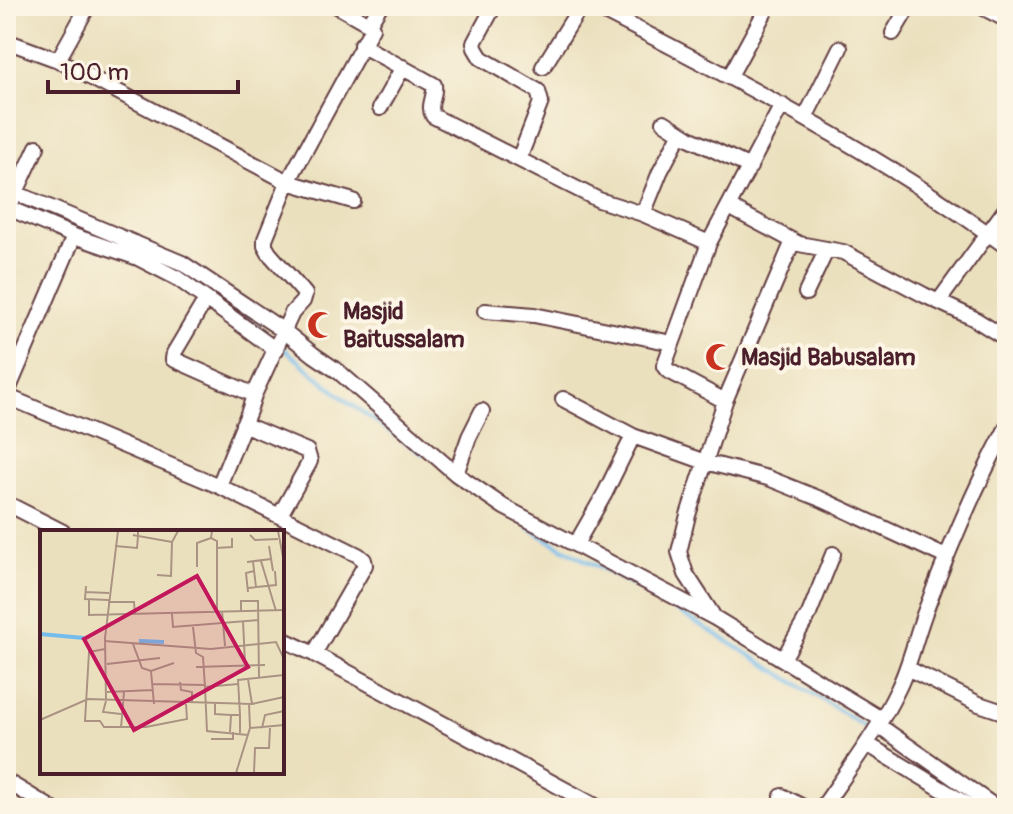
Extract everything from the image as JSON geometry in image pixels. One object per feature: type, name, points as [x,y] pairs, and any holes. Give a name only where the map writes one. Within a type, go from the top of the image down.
[{"type":"street","points":[[58,60],[88,6]]},
{"type":"street","points":[[219,486],[254,395],[292,313],[305,294],[269,253],[265,239],[288,182],[372,28],[337,6]]},
{"type":"street","points":[[369,24],[380,6]]},
{"type":"street","points":[[494,6],[474,43],[477,53],[538,91],[541,102],[519,159]]},
{"type":"street","points":[[543,67],[581,6]]},
{"type":"street","points":[[593,6],[730,76],[891,168],[1007,247]]},
{"type":"street","points":[[730,76],[768,6]]},
{"type":"street","points":[[893,33],[909,6]]},
{"type":"street","points":[[980,6],[1007,20]]},
{"type":"street","points":[[6,41],[58,60],[288,182],[353,201]]},
{"type":"street","points":[[361,45],[434,85],[430,107],[433,116],[599,200],[643,214],[709,243]]},
{"type":"street","points":[[805,118],[840,48]]},
{"type":"street","points":[[380,108],[403,67]]},
{"type":"street","points":[[782,105],[709,243],[664,366],[667,370],[728,394],[739,391],[796,243]]},
{"type":"street","points":[[664,122],[680,134],[750,167]]},
{"type":"street","points":[[643,214],[680,134]]},
{"type":"street","points":[[10,200],[37,147]]},
{"type":"street","points":[[10,200],[182,263],[280,341]]},
{"type":"street","points":[[10,200],[74,236],[138,258],[177,278],[206,299],[280,341],[314,355],[339,372],[456,474],[504,507],[715,618],[783,659],[973,808]]},
{"type":"street","points":[[729,207],[796,243],[843,252],[1007,339]]},
{"type":"street","points":[[939,301],[1007,207]]},
{"type":"street","points":[[74,236],[6,396],[219,486],[364,560],[365,565],[314,654]]},
{"type":"street","points":[[806,293],[827,249]]},
{"type":"street","points":[[206,299],[173,359],[254,395]]},
{"type":"street","points":[[485,311],[534,315],[672,343]]},
{"type":"street","points":[[715,618],[686,574],[679,552],[728,394]]},
{"type":"street","points":[[563,399],[633,436],[705,462],[768,478],[946,557]]},
{"type":"street","points":[[456,474],[482,411]]},
{"type":"street","points":[[243,424],[307,451],[310,461],[280,515]]},
{"type":"street","points":[[822,808],[898,690],[946,557],[1007,427]]},
{"type":"street","points":[[576,544],[633,436]]},
{"type":"street","points":[[6,503],[59,530]]},
{"type":"street","points":[[783,659],[809,614],[833,554]]},
{"type":"street","points":[[284,640],[314,654],[568,800],[599,808]]},
{"type":"street","points":[[907,668],[979,704],[1007,711]]},
{"type":"street","points":[[874,731],[994,806]]},
{"type":"street","points":[[6,781],[51,808]]},
{"type":"street","points":[[782,796],[805,808]]},
{"type":"waterway","points":[[180,272],[238,310],[349,403],[423,454]]},
{"type":"waterway","points":[[528,527],[718,636],[935,773]]},
{"type":"place","name":"Masjid Baitussalam","points":[[321,325]]},
{"type":"place","name":"Masjid Babusalam","points":[[719,357]]}]
